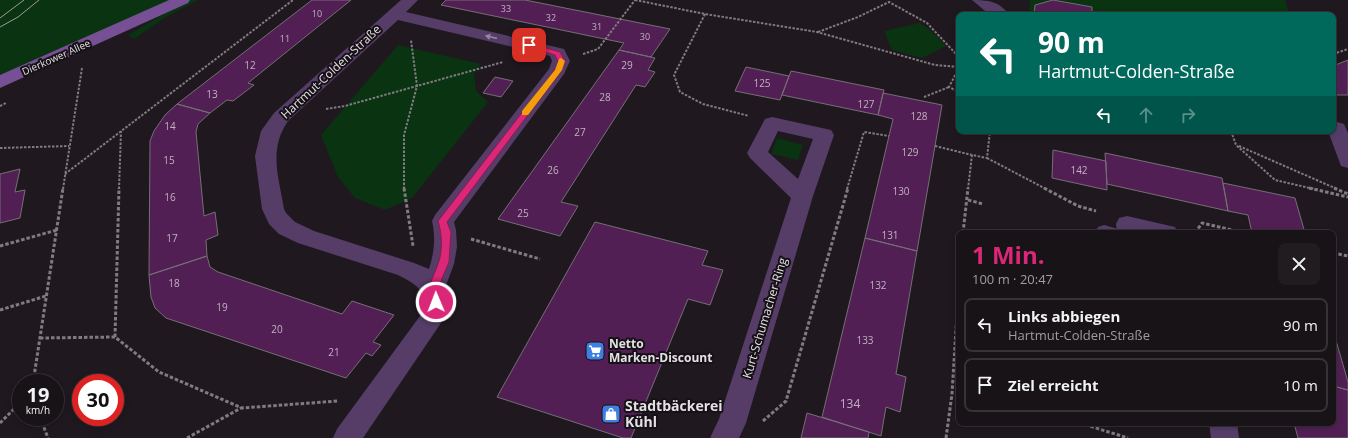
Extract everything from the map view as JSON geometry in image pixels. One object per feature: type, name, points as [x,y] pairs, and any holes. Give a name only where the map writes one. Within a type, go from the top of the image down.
[{"type":"main road","name":"Dierkower Allee","points":[[112,32],[174,0]]},
{"type":"main road","name":"Dierkower Allee","points":[[0,82],[182,0]]},
{"type":"street","points":[[980,0],[997,12]]},
{"type":"street","points":[[1008,12],[1011,0]]},
{"type":"street","points":[[347,438],[431,320],[436,302],[433,288],[444,262],[446,232],[443,221],[558,70],[561,61],[558,53],[401,10]]},
{"type":"street","name":"Hartmut-Colden-Straße","points":[[401,10],[281,118],[271,131],[265,156],[273,209],[277,218],[287,228],[306,237],[406,269],[422,276],[433,288]]},
{"type":"street","points":[[772,123],[757,153],[802,196]]},
{"type":"street","name":"Kurt-Schumacher-Ring","points":[[724,438],[732,423],[802,196],[824,135],[772,123]]},
{"type":"street","points":[[1339,128],[1348,161]]},
{"type":"street","points":[[1223,426],[1225,438]]},
{"type":"path","points":[[65,174],[293,0]]},
{"type":"path","points":[[598,49],[635,0],[706,14],[817,32],[934,65],[956,68]]},
{"type":"path","points":[[817,32],[858,17],[890,1],[927,23],[956,54]]},
{"type":"path","points":[[401,10],[412,42],[417,86],[404,135],[404,190],[413,247]]},
{"type":"path","points":[[706,14],[674,76],[680,92],[703,104],[772,123]]},
{"type":"path","points":[[294,105],[326,109],[344,106],[544,49]]},
{"type":"path","points":[[1336,53],[1348,49]]},
{"type":"path","points":[[34,374],[82,68]]},
{"type":"path","points":[[924,97],[949,87],[956,74]]},
{"type":"path","points":[[949,87],[956,90]]},
{"type":"path","points":[[115,337],[121,132]]},
{"type":"path","points":[[759,426],[786,401],[864,132],[889,136]]},
{"type":"path","points":[[987,158],[990,134]]},
{"type":"path","points":[[1232,134],[1236,145],[1275,180],[1348,197]]},
{"type":"path","points":[[1236,145],[1348,194]]},
{"type":"path","points":[[0,148],[70,146]]},
{"type":"path","points":[[935,146],[987,158],[1078,206],[1113,215],[1118,230]]},
{"type":"path","points":[[963,230],[972,155]]},
{"type":"path","points":[[968,200],[983,204]]},
{"type":"path","points":[[1197,230],[1202,223],[1232,230]]},
{"type":"path","points":[[0,246],[57,230]]},
{"type":"path","points":[[446,232],[540,259]]},
{"type":"path","points":[[1336,254],[1348,256]]},
{"type":"path","points":[[0,310],[46,296]]},
{"type":"path","points":[[946,438],[952,394],[956,329]]},
{"type":"path","points":[[40,338],[115,337],[159,372],[242,408]]},
{"type":"path","points":[[188,438],[242,408],[339,401]]},
{"type":"path","points":[[0,423],[12,411]]},
{"type":"path","points":[[43,426],[48,438]]},
{"type":"path","points":[[1090,426],[1128,438]]},
{"type":"green space","points":[[0,0],[174,0],[0,82]]},
{"type":"green space","points":[[188,0],[198,0],[166,17],[134,39],[128,35]]},
{"type":"green space","points":[[1030,0],[1285,0],[1289,12],[1029,12]]},
{"type":"green space","points":[[920,23],[930,30],[946,46],[922,58],[892,50],[884,31]]},
{"type":"green space","points":[[398,45],[481,64],[474,74],[476,91],[488,102],[412,198],[385,210],[355,198],[338,177],[321,135]]},
{"type":"green space","points":[[777,138],[803,145],[798,160],[771,154]]},
{"type":"building","points":[[312,0],[351,0],[248,83],[254,85],[233,101],[227,100],[210,113],[177,104]]},
{"type":"building","points":[[446,0],[525,0],[670,29],[651,57],[619,50],[624,43],[441,5]]},
{"type":"building","points":[[1053,0],[1092,7],[1092,12],[1034,12],[1035,5]]},
{"type":"building","points":[[619,50],[655,58],[648,70],[655,72],[645,87],[636,85],[561,202],[578,206],[560,236],[498,219]]},
{"type":"building","points":[[1348,60],[1348,95],[1336,95],[1336,65]]},
{"type":"building","points":[[746,67],[789,76],[780,100],[735,91]]},
{"type":"building","points":[[791,71],[884,90],[878,115],[782,95]]},
{"type":"building","points":[[495,77],[513,81],[501,97],[483,93]]},
{"type":"building","points":[[883,93],[942,105],[917,251],[865,238],[893,119],[878,115]]},
{"type":"building","points":[[177,104],[210,113],[198,124],[196,132],[204,216],[215,212],[218,235],[206,240],[207,256],[149,275],[150,141],[154,131],[165,115]]},
{"type":"building","points":[[1053,150],[1106,161],[1107,190],[1052,178]]},
{"type":"building","points":[[1105,153],[1222,178],[1228,211],[1107,184]]},
{"type":"building","points":[[20,169],[15,192],[25,190],[20,218],[0,223],[0,174]]},
{"type":"building","points":[[1223,183],[1295,198],[1304,230],[1251,230],[1248,215],[1228,211]]},
{"type":"building","name":"Netto Marken-Discount","points":[[595,222],[708,251],[702,265],[723,270],[710,305],[688,299],[631,438],[623,438],[497,397]]},
{"type":"building","points":[[865,238],[917,251],[896,374],[906,377],[900,412],[886,407],[881,436],[822,417]]},
{"type":"building","points":[[207,256],[210,267],[218,272],[342,314],[352,301],[394,315],[373,342],[381,345],[372,356],[366,353],[346,378],[166,318],[155,308],[151,297],[149,275]]},
{"type":"building","points":[[1336,340],[1348,382],[1348,390],[1336,387]]},
{"type":"building","points":[[1336,387],[1348,390],[1348,438],[1298,438],[1295,426],[1336,426]]},
{"type":"building","points":[[807,413],[869,432],[868,438],[801,438]]},
{"type":"tram line","points":[[0,18],[24,0]]},
{"type":"tram line","points":[[0,27],[18,17],[39,0]]},
{"type":"slow traffic","points":[[525,113],[558,70],[561,61]]},
{"type":"place","name":"Netto Marken-Discount","points":[[595,351]]},
{"type":"place","name":"Stadtbäckerei Kühl","points":[[611,414]]},
{"type":"route","points":[[436,302],[433,288],[444,262],[446,232],[443,221],[558,70],[561,61],[558,53],[529,45]]}]
